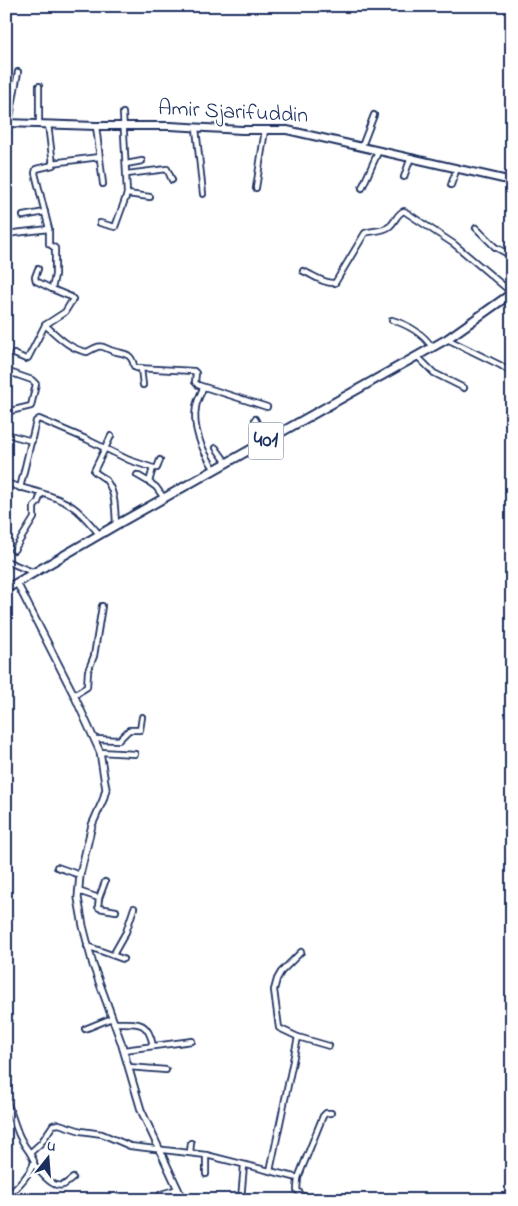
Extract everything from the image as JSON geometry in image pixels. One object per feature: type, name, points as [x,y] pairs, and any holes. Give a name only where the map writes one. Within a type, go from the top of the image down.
[{"type":"main road","name":"Amir Sjarifuddin","points":[[8,123],[287,130],[512,181]]},
{"type":"main road","name":"401","points":[[6,589],[116,524],[432,348],[512,293]]},
{"type":"street","points":[[8,123],[18,72]]},
{"type":"street","points":[[6,86],[15,88]]},
{"type":"street","points":[[39,86],[39,124]]},
{"type":"street","points":[[100,223],[115,227],[128,194],[123,113]]},
{"type":"street","points":[[362,146],[374,115]]},
{"type":"street","points":[[48,124],[52,163]]},
{"type":"street","points":[[96,126],[103,184]]},
{"type":"street","points":[[196,128],[202,194]]},
{"type":"street","points":[[256,188],[265,130]]},
{"type":"street","points":[[362,188],[379,150]]},
{"type":"street","points":[[52,289],[55,275],[55,247],[49,244],[49,229],[35,171],[36,169],[52,166],[52,163],[99,157]]},
{"type":"street","points":[[404,177],[411,157]]},
{"type":"street","points":[[126,164],[142,161]]},
{"type":"street","points":[[451,185],[456,168]]},
{"type":"street","points":[[126,174],[167,169],[172,180]]},
{"type":"street","points":[[128,194],[150,197]]},
{"type":"street","points":[[304,270],[329,283],[335,283],[366,233],[386,228],[404,211],[454,244],[512,293]]},
{"type":"street","points":[[23,216],[45,212]]},
{"type":"street","points":[[476,228],[495,247],[510,255],[512,248]]},
{"type":"street","points":[[6,234],[49,229]]},
{"type":"street","points":[[14,354],[26,359],[28,358],[45,325],[65,312],[73,299],[36,281],[38,269]]},
{"type":"street","points":[[392,320],[411,328],[428,341],[432,348]]},
{"type":"street","points":[[45,325],[68,345],[85,352],[96,347],[106,347],[114,352],[130,356],[134,367],[194,371],[196,374],[195,382],[203,388],[267,407]]},
{"type":"street","points":[[446,339],[500,365],[512,373]]},
{"type":"street","points":[[417,356],[434,373],[464,388]]},
{"type":"street","points":[[141,368],[143,385]]},
{"type":"street","points":[[6,377],[9,372],[36,384],[31,406],[10,411]]},
{"type":"street","points":[[203,388],[196,406],[197,423],[203,450],[215,470]]},
{"type":"street","points":[[20,488],[36,420],[39,419],[130,460],[153,468]]},
{"type":"street","points":[[256,419],[267,441]]},
{"type":"street","points":[[6,434],[32,440]]},
{"type":"street","points":[[111,436],[94,471],[103,478],[115,500],[116,524]]},
{"type":"street","points":[[216,448],[227,463]]},
{"type":"street","points":[[149,482],[153,468],[156,468],[160,460]]},
{"type":"street","points":[[137,475],[159,490],[164,498]]},
{"type":"street","points":[[6,483],[58,499],[71,506],[80,512],[100,535]]},
{"type":"street","points":[[14,550],[34,518],[34,507],[41,494]]},
{"type":"street","points":[[6,561],[35,573]]},
{"type":"street","points":[[17,583],[74,695],[100,752],[105,776],[105,793],[92,825],[78,891],[87,946],[124,1050],[141,1110],[183,1200]]},
{"type":"street","points":[[74,695],[87,686],[88,671],[94,656],[102,606]]},
{"type":"street","points":[[94,739],[115,741],[121,739],[129,730],[140,730],[142,717]]},
{"type":"street","points":[[100,752],[135,754]]},
{"type":"street","points":[[57,867],[80,875]]},
{"type":"street","points":[[105,882],[99,898],[98,908],[116,911]]},
{"type":"street","points":[[78,891],[99,898]]},
{"type":"street","points":[[113,954],[126,932],[134,908]]},
{"type":"street","points":[[87,946],[123,959]]},
{"type":"street","points":[[301,952],[281,972],[274,990],[278,1028],[298,1037],[329,1046]]},
{"type":"street","points":[[85,1029],[113,1021],[137,1024],[144,1026],[150,1034],[153,1046]]},
{"type":"street","points":[[270,1172],[298,1037]]},
{"type":"street","points":[[124,1050],[192,1041]]},
{"type":"street","points":[[129,1068],[166,1070]]},
{"type":"street","points":[[6,1100],[18,1135],[40,1172],[56,1185],[62,1185],[73,1178]]},
{"type":"street","points":[[306,1200],[297,1190],[298,1178],[323,1116],[331,1113]]},
{"type":"street","points":[[30,1153],[51,1127],[56,1124],[81,1131],[102,1134],[130,1146],[206,1155],[298,1178]]},
{"type":"street","points":[[190,1152],[191,1143]]},
{"type":"street","points":[[206,1155],[206,1174]]},
{"type":"street","points":[[6,1195],[13,1192],[34,1164]]},
{"type":"street","points":[[240,1199],[244,1165]]},
{"type":"street","points":[[161,1194],[178,1189]]}]
